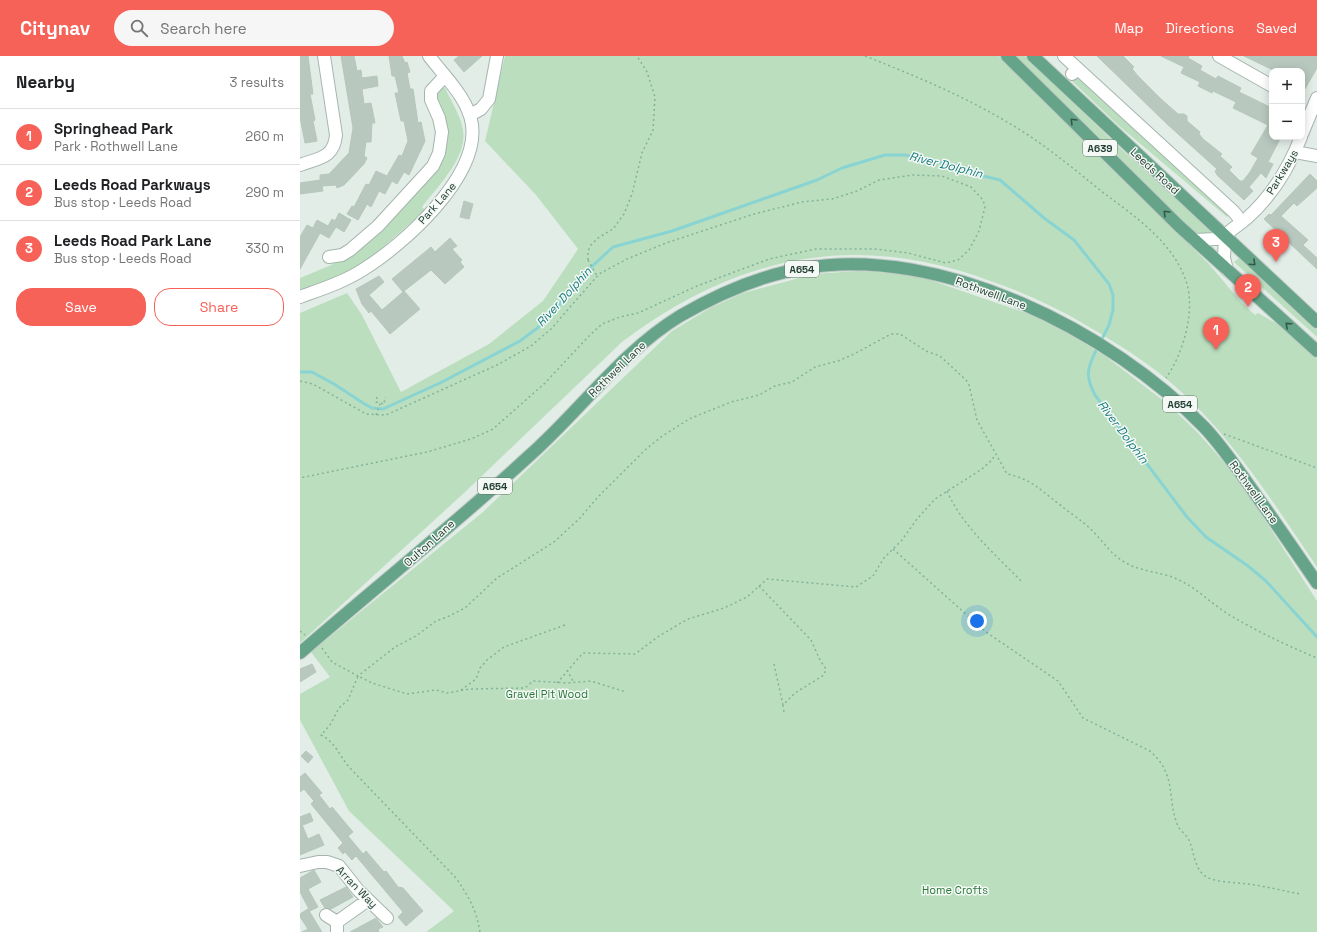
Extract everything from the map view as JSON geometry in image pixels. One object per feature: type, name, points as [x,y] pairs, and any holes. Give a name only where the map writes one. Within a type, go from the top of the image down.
[{"type":"main road","name":"Leeds Road","points":[[1007,56],[1194,240],[1317,351]]},
{"type":"main road","name":"Leeds Road","points":[[1033,56],[1317,322]]},
{"type":"main road","name":"Rothwell Lane","points":[[556,430],[638,347],[678,317],[719,295],[762,278],[806,268],[855,264],[908,269],[964,281],[1052,316],[1089,336],[1160,386],[1205,428],[1240,472],[1317,583]]},
{"type":"main road","name":"Oulton Lane","points":[[300,653],[310,639],[408,563],[531,455],[556,430]]},
{"type":"street","points":[[300,164],[324,157],[331,152],[335,145],[336,135],[324,56]]},
{"type":"street","points":[[429,56],[454,88],[470,115],[481,109],[489,99],[497,56]]},
{"type":"street","name":"Leeds Road","points":[[1064,56],[1075,72],[1234,212],[1242,222]]},
{"type":"street","points":[[1219,56],[1238,61],[1269,84]]},
{"type":"street","points":[[329,257],[342,255],[350,250],[378,226],[433,166],[439,153],[442,132],[439,118],[431,100],[431,91],[445,76]]},
{"type":"street","points":[[1305,122],[1310,103]]},
{"type":"street","name":"Park Lane","points":[[300,297],[334,285],[364,269],[426,218],[447,193],[464,169],[471,150],[473,135],[470,115]]},
{"type":"street","name":"Parkways","points":[[1225,236],[1242,222],[1267,196],[1282,175],[1300,140]]},
{"type":"street","points":[[1295,152],[1317,156]]},
{"type":"street","points":[[1194,240],[1206,240],[1225,236],[1224,258],[1227,270]]},
{"type":"street","name":"Arran Way","points":[[300,866],[318,862],[327,862],[339,866],[368,900],[387,918]]},
{"type":"street","points":[[326,915],[337,926],[368,900]]},
{"type":"path","points":[[598,274],[597,276],[588,260],[588,251],[591,245],[598,238],[613,229],[624,214],[632,194],[642,153],[653,130],[655,97],[647,72],[637,56]]},
{"type":"path","points":[[865,56],[958,96],[1027,135],[1122,206],[1152,232],[1174,256],[1187,285],[1189,317],[1183,344],[1176,362],[1160,386]]},
{"type":"path","points":[[300,381],[312,384],[360,412],[366,414],[386,415],[408,407],[497,365],[531,346],[551,329],[598,274],[627,259],[666,243],[754,214],[802,202],[832,199],[857,192],[879,180],[913,175],[942,176],[971,187],[980,195],[985,207],[979,231],[969,250],[958,260],[946,263],[908,253],[875,249],[816,249],[769,259],[697,286],[638,313],[620,316],[602,324],[588,337],[546,383],[493,429],[471,439],[427,452],[300,478]]},
{"type":"path","points":[[480,932],[476,910],[471,899],[456,878],[349,767],[333,744],[321,735],[330,725],[339,708],[348,700],[358,676],[395,647],[416,636],[436,621],[447,618],[465,608],[497,578],[554,542],[580,518],[645,450],[661,437],[689,420],[731,402],[759,395],[775,386],[792,382],[815,368],[838,362],[891,334],[905,336],[915,346],[940,356],[966,380],[969,385],[977,420],[1007,474],[1022,477],[1049,495],[1058,504],[1074,514],[1077,519],[1085,524],[1113,554],[1126,564],[1154,574],[1172,577],[1200,592],[1226,613],[1258,631],[1317,658]]},
{"type":"path","points":[[377,397],[376,402],[384,404],[385,397]]},
{"type":"path","points":[[376,415],[380,403]]},
{"type":"path","points":[[1205,428],[1242,439],[1317,468]]},
{"type":"path","points":[[557,683],[583,653],[635,654],[659,636],[688,619],[724,608],[747,597],[767,579],[856,586],[873,576],[884,558],[902,540],[917,519],[935,499],[982,469],[993,459],[994,453]]},
{"type":"path","points":[[947,491],[971,530],[1021,581]]},
{"type":"path","points":[[893,549],[986,632],[1058,681],[1083,718],[1150,751],[1158,759],[1171,785],[1172,799],[1178,827],[1189,840],[1194,860],[1204,876],[1224,882],[1247,884],[1301,894]]},
{"type":"path","points":[[759,586],[811,640],[826,669],[824,676],[795,693],[783,705]]},
{"type":"path","points":[[459,691],[476,679],[480,668],[495,653],[513,643],[565,625]]},
{"type":"path","points":[[300,631],[325,650],[332,662],[372,683],[407,694],[436,690],[446,693],[525,688],[533,681],[557,683],[591,681],[626,692]]},
{"type":"path","points":[[774,664],[784,712]]},
{"type":"path","points":[[567,670],[574,683]]},
{"type":"green space","points":[[505,56],[999,56],[1209,264],[1240,301],[1255,315],[1258,313],[1279,325],[1317,359],[1317,567],[1245,463],[1213,424],[1171,382],[1129,351],[1062,312],[1005,286],[942,266],[894,257],[846,255],[800,260],[754,271],[710,289],[666,312],[622,342],[464,493],[300,643],[300,313],[347,293],[362,315],[401,392],[489,344],[543,301],[578,249],[536,195],[485,141]]},
{"type":"green space","points":[[1014,56],[1025,56],[1116,144],[1213,233],[1212,235],[1197,234],[1159,199]]},
{"type":"green space","points":[[1077,76],[1229,214],[1227,217],[1118,125],[1072,81]]},
{"type":"green space","points":[[442,87],[445,88],[460,119],[463,130],[463,140],[461,151],[450,171],[422,207],[425,210],[373,256],[352,271],[300,291],[300,278],[329,266],[352,254],[440,161],[434,95]]},
{"type":"green space","points":[[1239,258],[1317,330],[1317,337],[1234,262]]},
{"type":"green space","points":[[858,271],[903,274],[930,280],[1032,315],[1071,335],[1105,356],[1169,405],[1198,433],[1224,462],[1256,506],[1317,601],[1317,932],[426,932],[454,911],[349,811],[300,720],[300,694],[330,677],[311,652],[483,512],[672,331],[710,308],[743,293],[814,274]]},
{"type":"building","points":[[300,56],[308,56],[313,94],[310,94],[317,141],[305,143],[300,117]]},
{"type":"building","points":[[341,56],[354,56],[357,71],[361,70],[362,78],[377,76],[378,86],[362,89],[364,104],[371,103],[375,123],[372,123],[371,142],[366,142],[364,156],[367,158],[364,164],[344,185],[337,188],[336,185],[322,186],[323,191],[300,194],[300,183],[320,180],[320,175],[329,174],[349,153],[353,128]]},
{"type":"building","points":[[389,56],[402,56],[405,63],[407,62],[410,72],[407,73],[410,89],[413,89],[418,123],[421,122],[425,141],[409,175],[404,172],[397,184],[392,181],[385,194],[379,191],[371,207],[367,204],[358,220],[347,214],[352,206],[354,207],[366,184],[369,185],[376,171],[387,176],[399,155],[402,156],[408,141],[404,121],[401,121],[395,93],[399,93],[395,76],[392,76]]},
{"type":"building","points":[[459,56],[482,56],[464,72],[454,60]]},
{"type":"building","points":[[1097,56],[1123,56],[1134,67],[1132,69],[1139,77],[1161,99],[1178,114],[1184,114],[1187,116],[1187,121],[1200,132],[1199,134],[1203,139],[1222,154],[1220,156],[1232,167],[1229,170],[1240,181],[1243,181],[1258,158],[1251,154],[1268,125],[1233,108],[1236,102],[1213,91],[1212,93],[1198,86],[1200,82],[1181,73],[1184,67],[1161,56],[1189,56],[1188,58],[1202,66],[1200,70],[1216,79],[1218,76],[1241,88],[1239,92],[1269,107],[1269,140],[1279,140],[1268,162],[1273,164],[1266,178],[1261,173],[1249,187],[1253,191],[1244,200],[1217,175],[1215,171],[1217,169],[1167,124]]},
{"type":"building","points":[[1244,56],[1317,56],[1317,68],[1305,89],[1305,68],[1269,68]]},
{"type":"building","points":[[1310,174],[1317,181],[1317,188],[1297,206],[1294,203],[1281,216],[1308,240],[1303,245],[1317,258],[1317,269],[1264,219],[1269,214],[1271,215]]},
{"type":"building","points":[[464,201],[473,204],[469,219],[460,217]]},
{"type":"building","points":[[339,213],[351,220],[344,232],[336,227],[329,238],[320,233],[300,269],[300,237],[307,225],[313,228],[317,220],[328,226],[332,219],[335,221]]},
{"type":"building","points":[[450,238],[457,246],[452,249],[462,260],[460,262],[464,267],[445,284],[431,270],[404,291],[420,309],[390,334],[371,311],[369,313],[362,304],[356,289],[379,276],[384,282],[369,295],[382,310],[403,292],[392,279],[431,247],[435,252]]},
{"type":"building","points":[[312,664],[316,672],[300,682],[300,669]]},
{"type":"building","points":[[306,751],[313,757],[308,763],[301,756]]},
{"type":"building","points":[[305,773],[322,793],[319,795],[330,809],[332,807],[353,832],[348,836],[363,854],[366,851],[384,872],[386,871],[398,887],[403,888],[423,911],[406,926],[398,917],[403,912],[356,856],[352,860],[345,852],[343,854],[338,848],[343,843],[311,804],[314,801],[304,789],[300,792],[300,777]]},
{"type":"building","points":[[310,813],[313,821],[303,825],[300,817]]},
{"type":"building","points":[[300,820],[308,839],[319,834],[324,845],[300,855]]},
{"type":"building","points":[[314,870],[321,882],[308,889],[318,907],[310,911],[300,892],[300,878]]},
{"type":"building","points":[[346,887],[353,897],[331,909],[325,908],[320,900]]},
{"type":"building","points":[[308,909],[322,932],[302,932],[308,929],[300,917],[300,914]]},
{"type":"building","points":[[376,918],[383,927],[378,929],[379,932],[350,932]]},
{"type":"waterway","name":"River Dolphin","points":[[300,372],[312,372],[372,408],[383,409],[440,383],[520,341],[544,323],[560,304],[576,281],[613,247],[672,231],[817,180],[842,168],[885,155],[905,155],[923,158],[957,166],[979,175],[1000,180],[1044,218],[1074,240],[1109,284],[1113,295],[1113,310],[1109,325],[1100,343]]},
{"type":"waterway","name":"River Dolphin","points":[[1097,348],[1088,371],[1089,382],[1095,395],[1187,517],[1206,537],[1248,566],[1266,581],[1317,637]]},
{"type":"place","name":"Leeds Road Park Lane","points":[[1276,262]]},
{"type":"place","name":"Leeds Road Parkways","points":[[1248,307]]},
{"type":"place","name":"Springhead Park","points":[[1216,350]]},
{"type":"park label","name":"Gravel Pit Wood","points":[[547,694]]},
{"type":"park label","name":"Home Crofts","points":[[955,890]]}]
